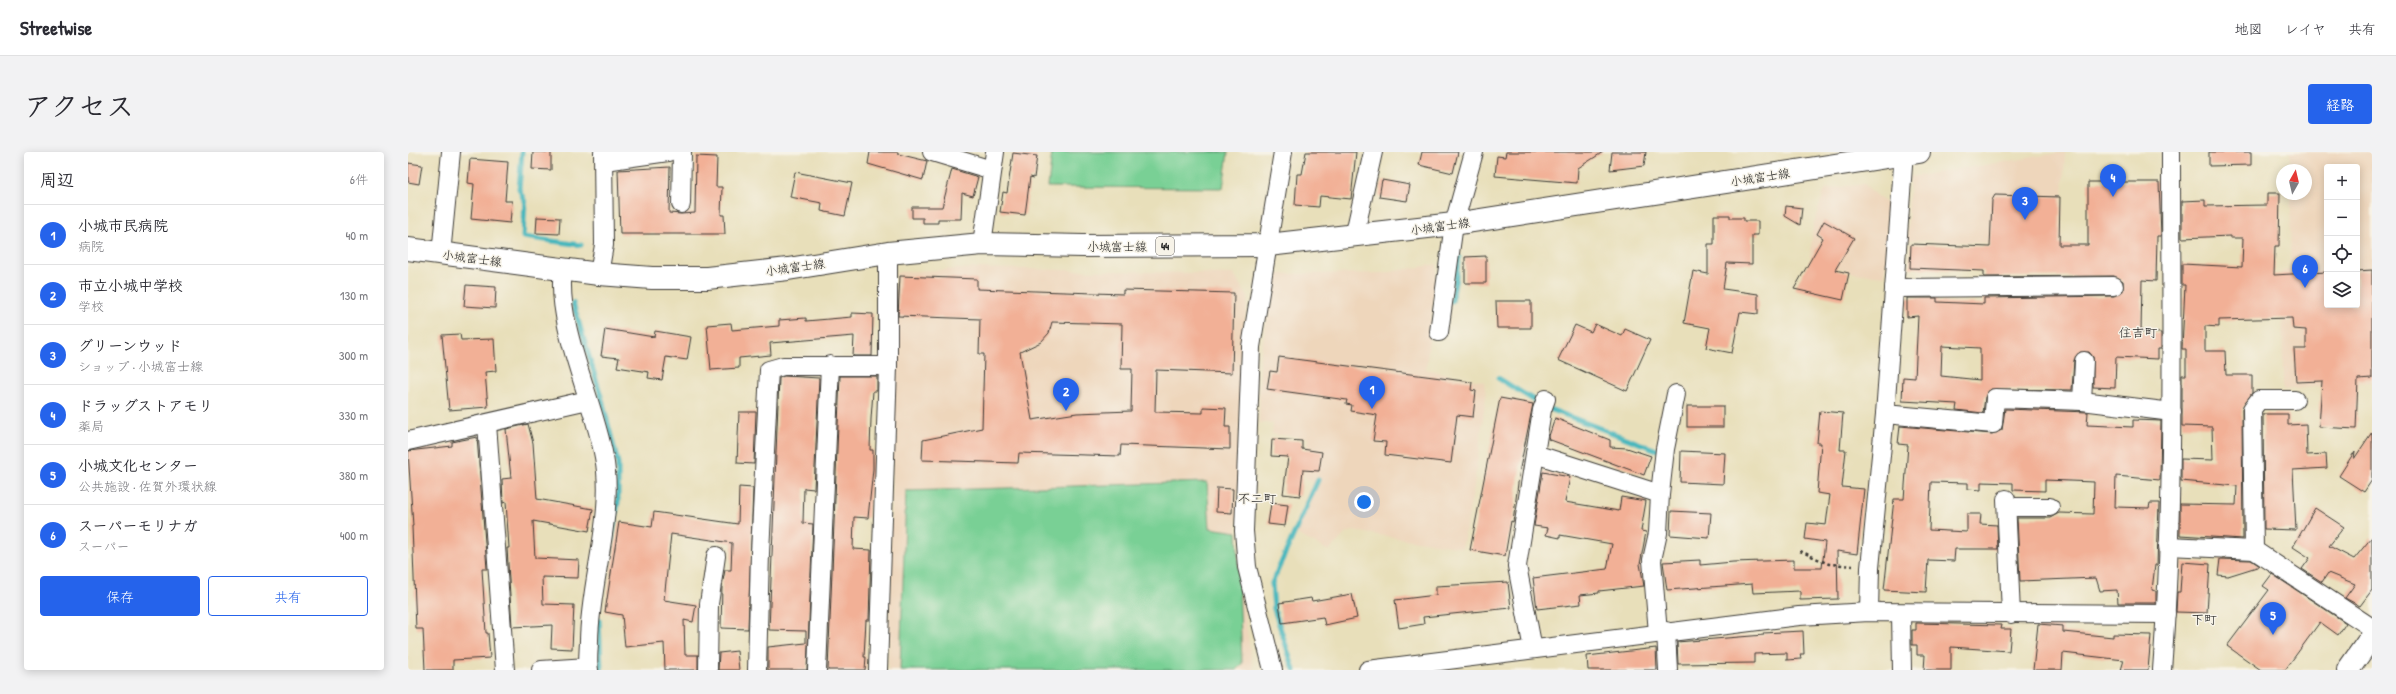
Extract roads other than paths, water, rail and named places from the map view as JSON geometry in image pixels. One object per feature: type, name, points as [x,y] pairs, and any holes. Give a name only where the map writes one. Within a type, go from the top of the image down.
[{"type":"main road","name":"小城富士線","points":[[408,249],[599,274],[652,278],[707,278],[788,269],[888,253],[982,244],[1083,246],[1268,245],[1354,237],[1454,224],[1909,153]]},
{"type":"main road","points":[[2348,670],[2372,636]]},
{"type":"street","points":[[441,254],[452,152]]},
{"type":"street","points":[[599,274],[604,245],[604,157],[668,152]]},
{"type":"street","points":[[681,204],[682,152]]},
{"type":"street","points":[[932,152],[992,170]]},
{"type":"street","points":[[982,244],[995,152]]},
{"type":"street","points":[[1273,670],[1247,567],[1244,531],[1250,347],[1284,152]]},
{"type":"street","points":[[1354,237],[1373,152]]},
{"type":"street","points":[[1439,332],[1454,224],[1474,152]]},
{"type":"street","points":[[2162,670],[2166,614],[2172,412],[2171,152]]},
{"type":"street","points":[[1869,612],[1870,568],[1886,414],[1894,288],[1909,153]]},
{"type":"street","points":[[878,670],[888,366],[888,253]]},
{"type":"street","points":[[541,670],[589,668],[589,616],[607,499],[604,457],[569,329],[561,284],[563,269]]},
{"type":"street","points":[[1894,288],[2114,286]]},
{"type":"street","points":[[2082,401],[2084,361]]},
{"type":"street","points":[[817,670],[830,365]]},
{"type":"street","points":[[757,670],[760,553],[769,370],[783,366],[888,366]]},
{"type":"street","points":[[1668,670],[1652,560],[1658,533],[1660,494],[1665,449],[1676,394]]},
{"type":"street","points":[[1886,414],[1993,424],[1995,398],[2082,401],[2172,412]]},
{"type":"street","points":[[408,441],[588,400]]},
{"type":"street","points":[[2254,550],[2252,409],[2259,400],[2295,400]]},
{"type":"street","points":[[1533,649],[1517,566],[1544,404]]},
{"type":"street","points":[[488,424],[504,670]]},
{"type":"street","points":[[1535,454],[1660,494]]},
{"type":"street","points":[[2012,614],[2006,503],[2050,507]]},
{"type":"street","points":[[2168,546],[2254,550],[2372,628]]},
{"type":"street","points":[[708,670],[708,604],[716,556]]},
{"type":"street","points":[[1368,670],[1799,616],[1869,612],[1901,614],[2166,614]]},
{"type":"street","points":[[1901,614],[1902,670]]},
{"type":"waterway","points":[[522,152],[519,189],[525,202],[523,237],[581,245]]},
{"type":"waterway","points":[[1452,301],[1459,257]]},
{"type":"waterway","points":[[573,303],[601,396],[618,463],[618,502],[609,555]]},
{"type":"waterway","points":[[1498,378],[1540,404]]},
{"type":"waterway","points":[[1547,408],[1657,450]]},
{"type":"waterway","points":[[1294,670],[1274,609],[1272,583],[1318,480]]},
{"type":"waterway","points":[[599,620],[601,670]]},
{"type":"place","name":"ドラッグストアモリ","points":[[2113,197]]},
{"type":"place","name":"グリーンウッド","points":[[2025,220]]},
{"type":"place","name":"スーパーモリナガ","points":[[2305,288]]},
{"type":"place","name":"小城市民病院","points":[[1372,409]]},
{"type":"place","name":"市立小城中学校","points":[[1066,411]]},
{"type":"place","name":"小城文化センター","points":[[2273,635]]},
{"type":"district","name":"住吉町","points":[[2138,332]]},
{"type":"district","name":"不二町","points":[[1257,498]]},
{"type":"district","name":"下町","points":[[2204,619]]}]
